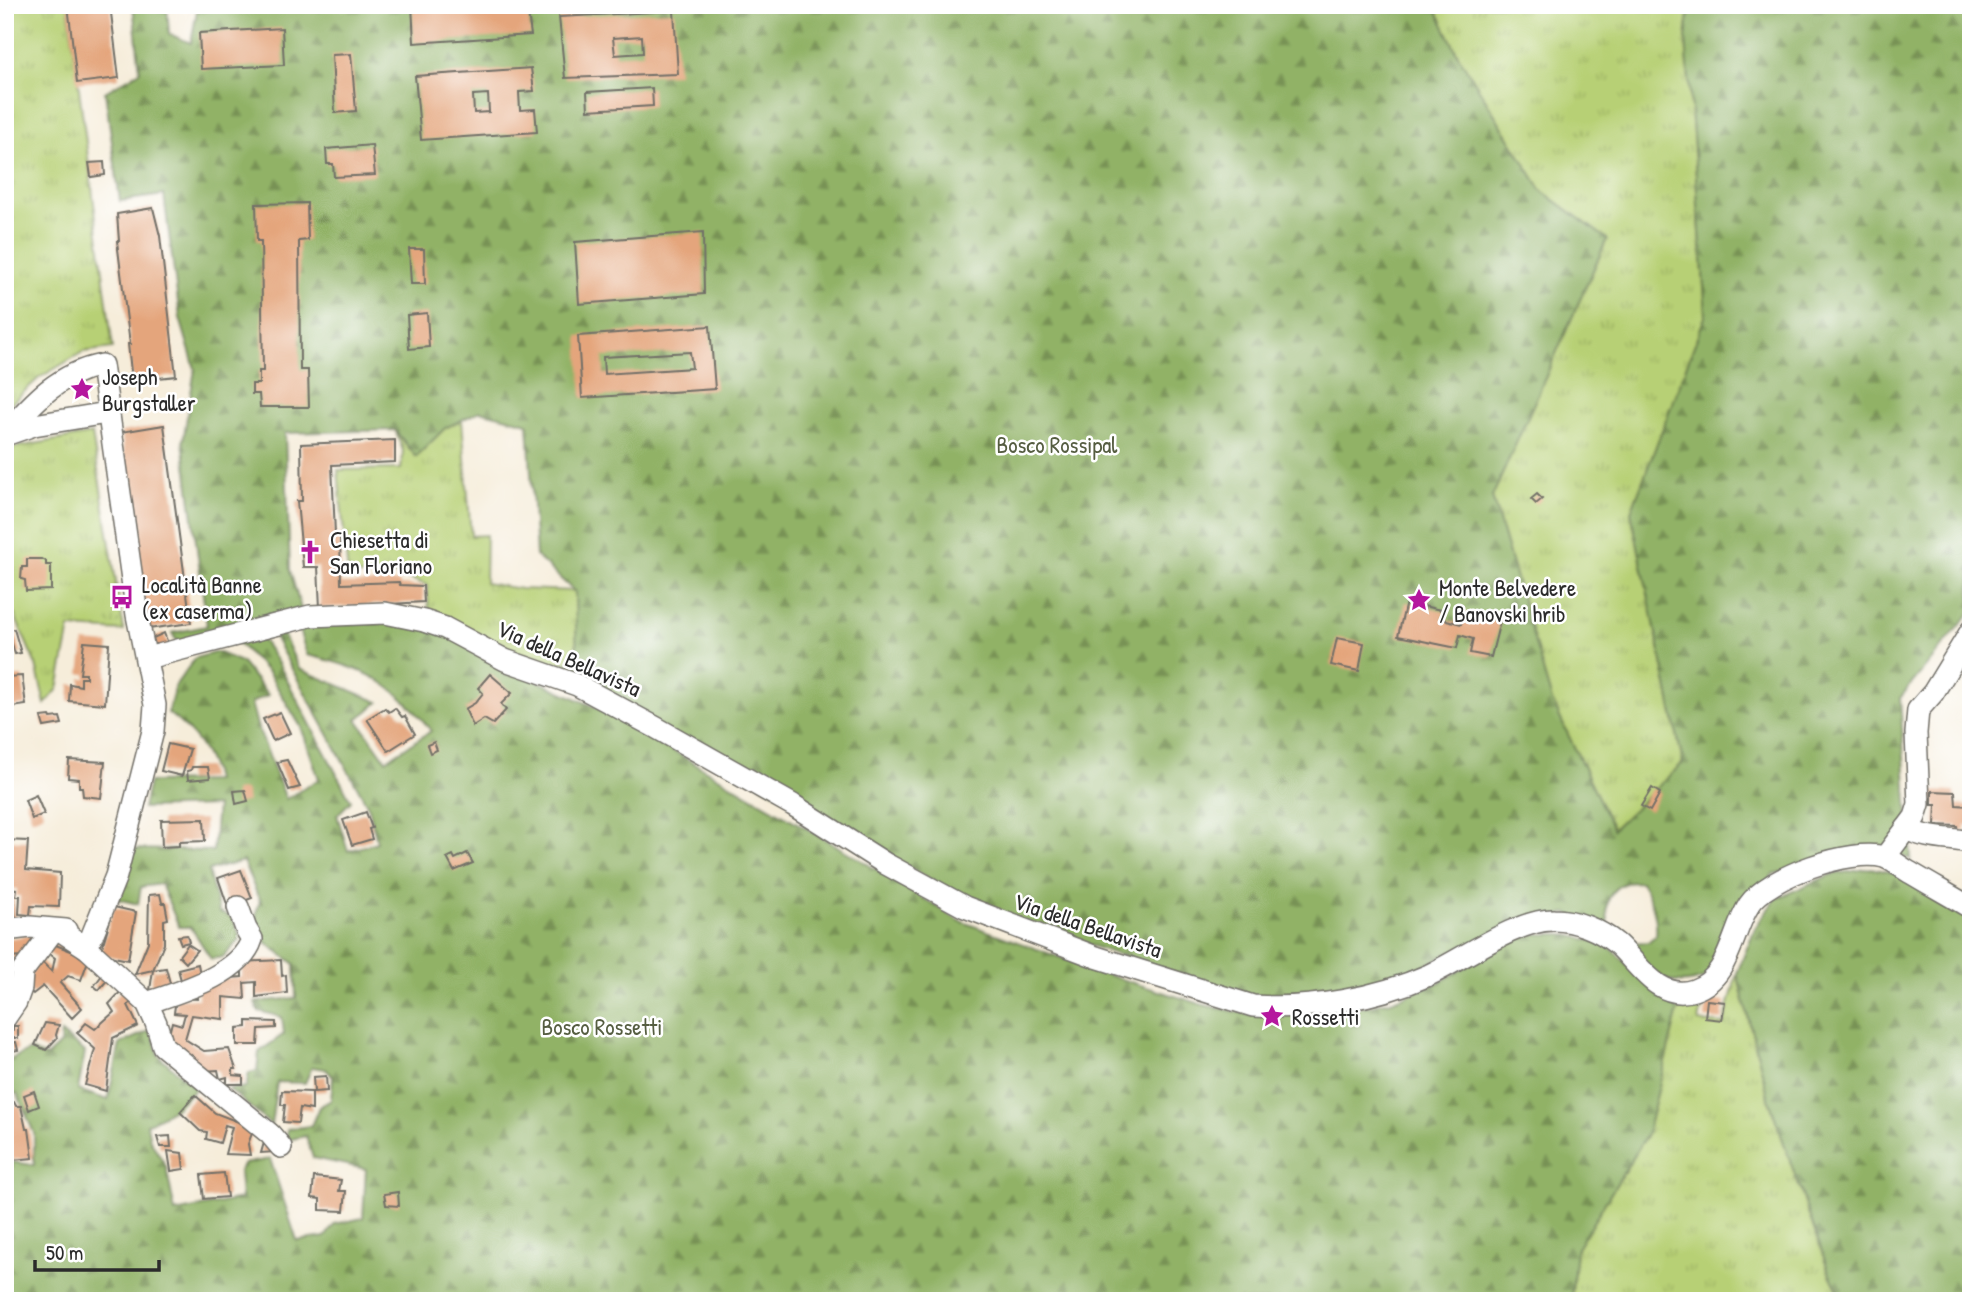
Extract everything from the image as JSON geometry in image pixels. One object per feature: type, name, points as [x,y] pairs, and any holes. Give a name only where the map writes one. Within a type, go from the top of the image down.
[{"type":"street","points":[[5,434],[29,406],[74,373],[102,365],[137,615],[155,705],[153,731],[116,876],[87,948]]},
{"type":"street","points":[[41,397],[38,413],[41,424]]},
{"type":"street","points":[[5,434],[41,424],[107,414]]},
{"type":"street","name":"Via della Bellavista","points":[[147,658],[310,616],[385,613],[435,624],[505,660],[577,685],[656,727],[793,805],[926,887],[965,907],[1096,957],[1254,1006],[1278,1008],[1310,1004],[1396,987],[1428,975],[1528,925],[1538,921],[1556,920],[1601,932],[1652,981],[1663,988],[1674,992],[1694,990],[1712,981],[1724,964],[1749,906],[1756,896],[1771,884],[1795,872],[1818,865],[1857,857],[1885,858]]},
{"type":"street","points":[[1971,631],[1933,693],[1918,710],[1916,733],[1919,804],[1915,817],[1885,858],[1971,908]]},
{"type":"street","points":[[1906,829],[1921,836],[1947,837],[1971,842]]},
{"type":"street","points":[[147,1003],[202,983],[237,961],[249,949],[252,939],[238,907]]},
{"type":"street","points":[[5,930],[30,927],[57,931],[82,926],[100,914]]},
{"type":"street","points":[[57,931],[87,948],[147,1003],[163,1046],[270,1134],[281,1147]]},
{"type":"street","points":[[5,1018],[16,1002],[21,988],[22,972],[57,931]]},
{"type":"green space","points":[[5,5],[68,5],[113,348],[83,352],[39,378],[5,409]]},
{"type":"green space","name":"Bosco Rossipal","points":[[133,5],[167,5],[169,34],[191,43],[198,5],[1434,5],[1459,57],[1542,191],[1607,239],[1492,497],[1552,701],[1613,829],[1683,763],[1631,512],[1706,314],[1686,39],[1690,5],[1971,5],[1971,612],[1900,698],[1911,859],[1878,849],[1773,874],[1707,977],[1693,982],[1680,983],[1661,976],[1624,943],[1648,942],[1656,935],[1651,901],[1641,882],[1634,882],[1617,888],[1609,898],[1607,911],[1610,931],[1566,913],[1467,944],[1411,972],[1353,989],[1295,997],[1246,996],[974,904],[552,667],[577,659],[575,592],[536,556],[528,423],[480,411],[445,428],[416,457],[395,430],[285,433],[290,571],[301,609],[178,643],[172,633],[207,626],[183,441],[195,369],[180,318],[164,195],[120,201],[105,92],[140,71]]},
{"type":"green space","points":[[1434,5],[1690,5],[1686,39],[1706,314],[1631,512],[1683,763],[1613,829],[1552,701],[1492,497],[1607,239],[1542,191],[1459,57]]},
{"type":"green space","points":[[462,420],[471,536],[486,535],[485,583],[521,589],[575,591],[577,659],[552,667],[532,662],[429,612],[427,585],[396,574],[348,576],[338,470],[401,469],[403,451],[395,429],[417,456],[445,428]]},
{"type":"green space","points":[[92,434],[124,631],[70,628],[58,689],[45,704],[36,665],[14,614],[5,618],[5,454],[11,448]]},
{"type":"green space","name":"Bosco Rossetti","points":[[381,620],[435,627],[507,667],[606,712],[861,860],[960,921],[1111,976],[1204,1005],[1247,1014],[1337,1012],[1391,1001],[1440,982],[1494,950],[1529,934],[1564,934],[1598,942],[1613,950],[1658,996],[1678,1010],[1647,1134],[1576,1250],[1571,1301],[5,1301],[5,1161],[34,1165],[34,1133],[17,1093],[5,1094],[5,1062],[30,1050],[46,1057],[60,1044],[61,1033],[85,1052],[78,1090],[108,1100],[120,1044],[151,1030],[159,1056],[196,1088],[174,1109],[147,1124],[150,1140],[166,1166],[175,1212],[241,1199],[239,1171],[244,1164],[270,1159],[297,1241],[325,1237],[335,1224],[363,1218],[366,1169],[313,1158],[306,1136],[287,1140],[287,1129],[311,1126],[319,1107],[331,1100],[333,1077],[326,1069],[312,1067],[305,1083],[277,1082],[271,1125],[229,1089],[246,1087],[249,1073],[257,1071],[259,1052],[284,1034],[282,1017],[258,1011],[255,1002],[296,998],[295,964],[263,939],[259,932],[256,913],[260,901],[243,861],[208,871],[219,912],[232,917],[241,938],[223,957],[211,959],[191,927],[179,927],[161,884],[141,887],[138,904],[117,899],[135,849],[213,851],[217,806],[143,808],[149,782],[215,781],[209,761],[198,743],[168,713],[175,686],[195,658],[217,652],[241,662],[268,695],[251,703],[286,799],[319,779],[301,727],[268,672],[236,641],[260,636],[279,665],[351,801],[337,815],[348,851],[377,842],[369,808],[272,633],[283,634],[299,669],[379,702],[357,719],[386,760],[431,731],[405,700],[377,680],[346,665],[307,655],[297,624]]},
{"type":"green space","points":[[1871,868],[1903,875],[1971,918],[1971,1301],[1843,1301],[1829,1272],[1770,1103],[1737,973],[1755,928],[1775,899],[1830,875]]},
{"type":"green space","points":[[1737,973],[1770,1103],[1829,1272],[1843,1301],[1571,1301],[1576,1250],[1647,1134],[1678,1010],[1702,1007],[1699,1022],[1724,1024]]},
{"type":"building","points":[[68,5],[110,5],[119,78],[77,83]]},
{"type":"building","points":[[412,5],[513,5],[514,13],[528,13],[531,35],[414,43]]},
{"type":"building","points":[[674,11],[678,74],[565,78],[559,17]],"holes":[[[642,36],[643,53],[615,55],[613,38]]]},
{"type":"building","points":[[282,28],[284,65],[201,69],[199,33]]},
{"type":"building","points":[[351,54],[356,111],[335,113],[332,55]]},
{"type":"building","points":[[531,68],[534,91],[519,92],[520,110],[535,109],[537,132],[421,140],[415,76]],"holes":[[[488,94],[489,112],[474,113],[473,95]]]},
{"type":"building","points":[[652,88],[653,106],[588,110],[587,92]]},
{"type":"building","points":[[372,145],[375,175],[334,177],[333,164],[327,164],[326,149]]},
{"type":"building","points":[[104,162],[105,175],[91,177],[89,163]]},
{"type":"building","points":[[307,203],[308,240],[299,241],[300,370],[308,370],[309,407],[260,407],[259,394],[252,394],[252,384],[259,384],[259,371],[263,371],[261,241],[257,241],[256,204]]},
{"type":"building","points":[[153,208],[160,236],[176,376],[132,381],[117,241],[117,214]]},
{"type":"building","points":[[703,232],[704,294],[579,304],[575,242]]},
{"type":"building","points":[[409,249],[424,249],[425,284],[411,284]]},
{"type":"building","points":[[427,313],[429,347],[409,349],[407,315]]},
{"type":"building","points":[[710,326],[715,389],[582,398],[578,336]],"holes":[[[690,352],[692,368],[604,374],[603,357]]]},
{"type":"building","points":[[164,425],[191,623],[148,629],[121,432]]},
{"type":"building","points":[[395,440],[395,462],[332,465],[335,534],[340,534],[341,584],[399,582],[400,585],[423,586],[424,602],[320,608],[318,567],[303,567],[297,501],[302,501],[301,444]]},
{"type":"building","points":[[1537,494],[1542,499],[1536,504],[1531,499]]},
{"type":"building","points":[[27,559],[42,559],[46,561],[46,565],[51,565],[51,590],[26,591],[25,580],[21,579],[22,567],[27,567]]},
{"type":"building","points":[[1406,602],[1445,611],[1443,619],[1461,624],[1463,612],[1500,621],[1491,657],[1470,653],[1473,639],[1460,635],[1457,648],[1398,636]]},
{"type":"building","points":[[14,629],[21,653],[15,654],[8,630]]},
{"type":"building","points":[[164,633],[169,646],[157,650],[153,638]]},
{"type":"building","points":[[1337,638],[1364,643],[1359,671],[1331,665]]},
{"type":"building","points":[[84,642],[109,644],[105,704],[69,701],[70,684],[81,686],[81,678],[86,678],[86,674],[80,674]]},
{"type":"building","points":[[490,674],[512,693],[501,704],[506,710],[493,724],[484,719],[473,726],[465,709],[475,703],[483,693],[478,688]]},
{"type":"building","points":[[22,676],[26,705],[5,708],[5,677]]},
{"type":"building","points":[[385,708],[389,712],[395,708],[402,717],[405,716],[415,734],[388,751],[367,719]]},
{"type":"building","points":[[280,712],[290,733],[273,741],[263,719]]},
{"type":"building","points":[[41,717],[60,717],[62,724],[44,727]]},
{"type":"building","points":[[5,726],[8,726],[13,740],[5,742]]},
{"type":"building","points":[[434,742],[437,750],[430,753],[427,745]]},
{"type":"building","points":[[168,744],[190,749],[182,776],[161,771]]},
{"type":"building","points":[[69,760],[105,762],[101,798],[83,796],[79,779],[68,778]]},
{"type":"building","points":[[287,760],[300,787],[289,790],[277,762]]},
{"type":"building","points":[[192,767],[208,767],[210,778],[188,780],[187,771]]},
{"type":"building","points":[[1652,788],[1660,793],[1650,811],[1641,806]]},
{"type":"building","points":[[245,790],[248,801],[236,804],[234,791]]},
{"type":"building","points":[[1932,791],[1955,792],[1956,805],[1971,806],[1971,826],[1965,825],[1965,830],[1958,831],[1957,826],[1935,825],[1936,805],[1932,805]]},
{"type":"building","points":[[36,795],[44,814],[32,819],[25,800]]},
{"type":"building","points":[[366,812],[372,828],[369,829],[372,839],[352,845],[343,820]]},
{"type":"building","points":[[204,819],[205,841],[179,842],[179,846],[162,847],[161,820]]},
{"type":"building","points":[[5,840],[28,841],[26,870],[60,873],[59,907],[31,906],[30,915],[19,914],[20,896],[16,896],[17,889],[5,888]]},
{"type":"building","points":[[467,853],[473,863],[454,871],[447,858],[453,855],[455,859]]},
{"type":"building","points":[[241,870],[252,898],[228,907],[218,878]]},
{"type":"building","points":[[12,890],[16,921],[5,922],[5,892]]},
{"type":"building","points":[[160,894],[168,919],[164,920],[164,944],[153,970],[135,974],[148,942],[149,895]]},
{"type":"building","points":[[114,907],[136,912],[128,960],[100,954]]},
{"type":"building","points":[[31,935],[35,951],[24,957],[5,958],[5,939]]},
{"type":"building","points":[[187,935],[189,942],[181,944],[178,936]]},
{"type":"building","points":[[53,944],[89,958],[81,980],[68,976],[60,983],[82,1008],[72,1018],[43,986],[33,994],[25,986],[39,959],[52,972],[55,958],[47,952]]},
{"type":"building","points":[[188,944],[197,950],[186,963],[179,956]]},
{"type":"building","points":[[281,960],[282,976],[286,975],[287,993],[256,997],[256,982],[244,983],[245,999],[223,997],[223,1019],[192,1015],[185,1039],[204,1051],[229,1049],[236,1069],[233,1069],[233,1075],[243,1076],[243,1084],[227,1084],[227,1077],[220,1079],[218,1070],[202,1071],[167,1042],[172,1022],[182,1025],[185,1014],[174,1013],[176,998],[198,999],[198,988],[217,979],[242,977],[242,962]]},
{"type":"building","points":[[198,964],[201,980],[182,984],[178,969]]},
{"type":"building","points":[[166,968],[171,987],[150,990],[153,970]]},
{"type":"building","points":[[102,975],[108,979],[99,990],[94,986]]},
{"type":"building","points":[[16,976],[9,1000],[5,1000],[5,977]]},
{"type":"building","points":[[122,990],[135,1000],[128,1005],[138,1026],[113,1038],[106,1091],[85,1085],[95,1049],[77,1033],[86,1023],[95,1029],[114,1012],[109,1004]]},
{"type":"building","points":[[1707,1000],[1725,1002],[1722,1020],[1705,1018]]},
{"type":"building","points":[[247,1021],[276,1022],[276,1028],[259,1029],[258,1045],[237,1045],[237,1028],[247,1027]]},
{"type":"building","points":[[45,1023],[59,1025],[57,1038],[46,1050],[35,1045]]},
{"type":"building","points":[[13,1026],[18,1026],[18,1038],[10,1038]]},
{"type":"building","points":[[16,1042],[18,1050],[7,1052],[5,1044]]},
{"type":"building","points":[[326,1076],[327,1091],[314,1092],[313,1077]]},
{"type":"building","points":[[34,1091],[39,1106],[29,1110],[24,1095]]},
{"type":"building","points":[[282,1091],[312,1092],[312,1110],[300,1108],[298,1123],[283,1122],[285,1105],[281,1105]]},
{"type":"building","points":[[195,1095],[215,1113],[254,1128],[248,1144],[250,1155],[225,1154],[232,1127],[225,1125],[220,1143],[206,1139],[207,1132],[200,1131],[180,1112]]},
{"type":"building","points":[[14,1102],[16,1106],[21,1106],[26,1129],[29,1129],[33,1158],[12,1160],[9,1132],[5,1133],[5,1103]]},
{"type":"building","points":[[170,1136],[171,1147],[160,1147],[157,1137]]},
{"type":"building","points":[[265,1139],[276,1152],[261,1153]]},
{"type":"building","points":[[168,1151],[182,1153],[184,1169],[171,1171]]},
{"type":"building","points":[[224,1173],[227,1197],[204,1199],[201,1175]]},
{"type":"building","points":[[314,1177],[341,1180],[339,1191],[346,1191],[344,1211],[320,1210],[320,1199],[312,1198]]},
{"type":"building","points":[[398,1192],[399,1206],[386,1205],[384,1194]]},
{"type":"place","name":"Joseph Burgstaller","points":[[82,389]]},
{"type":"place","name":"Chiesetta di San Floriano","points":[[310,552]]},
{"type":"place","name":"Località Banne (ex caserma)","points":[[122,597]]},
{"type":"place","name":"Monte Belvedere / Banovski hrib","points":[[1419,600]]},
{"type":"place","name":"Rossetti","points":[[1272,1016]]}]
